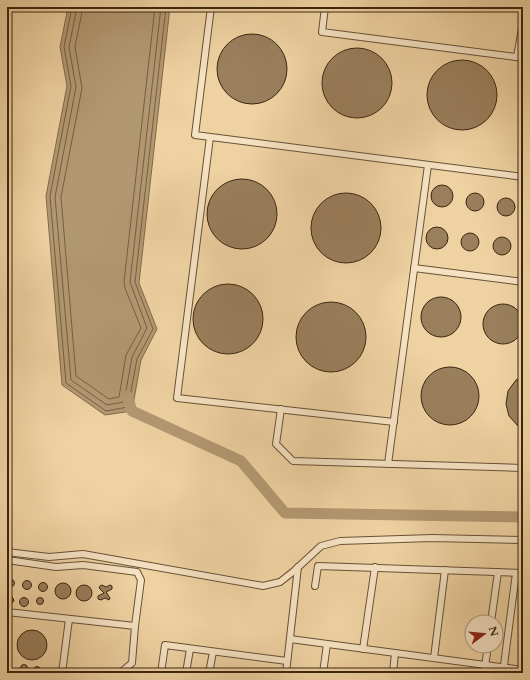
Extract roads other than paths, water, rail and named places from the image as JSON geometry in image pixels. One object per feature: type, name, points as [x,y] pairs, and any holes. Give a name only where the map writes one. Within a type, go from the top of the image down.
[{"type":"street","points":[[211,7],[195,134],[523,177]]},
{"type":"street","points":[[325,7],[322,32],[520,57],[523,23]]},
{"type":"street","points":[[210,136],[177,398],[394,422]]},
{"type":"street","points":[[388,464],[428,165]]},
{"type":"street","points":[[414,268],[523,282]]},
{"type":"street","points":[[282,409],[276,444],[293,461],[523,468]]},
{"type":"street","points":[[7,552],[49,557],[83,554],[263,586],[280,582],[298,568],[321,546],[340,541],[432,538],[523,540]]},
{"type":"street","points":[[7,560],[56,567],[83,565],[137,572],[141,580],[134,626],[132,663],[120,673]]},
{"type":"street","points":[[315,586],[318,566],[520,573],[504,670]]},
{"type":"street","points":[[286,673],[298,568]]},
{"type":"street","points":[[363,649],[375,568]]},
{"type":"street","points":[[434,658],[445,570]]},
{"type":"street","points":[[492,614],[498,572]]},
{"type":"street","points":[[7,612],[134,626]]},
{"type":"street","points":[[62,673],[69,619]]},
{"type":"street","points":[[290,639],[485,665],[504,670],[523,670]]},
{"type":"street","points":[[324,673],[327,644]]},
{"type":"street","points":[[160,673],[165,645],[287,661]]},
{"type":"street","points":[[186,673],[190,649]]},
{"type":"street","points":[[209,673],[212,652]]},
{"type":"street","points":[[393,673],[395,653]]},
{"type":"street","points":[[484,673],[487,654]]},
{"type":"water","points":[[68,7],[170,7],[139,283],[157,329],[141,360],[132,411],[105,415],[62,385],[46,196],[67,86],[60,47]]},
{"type":"waterway","points":[[127,396],[132,411],[241,461],[285,513],[523,517]]}]
